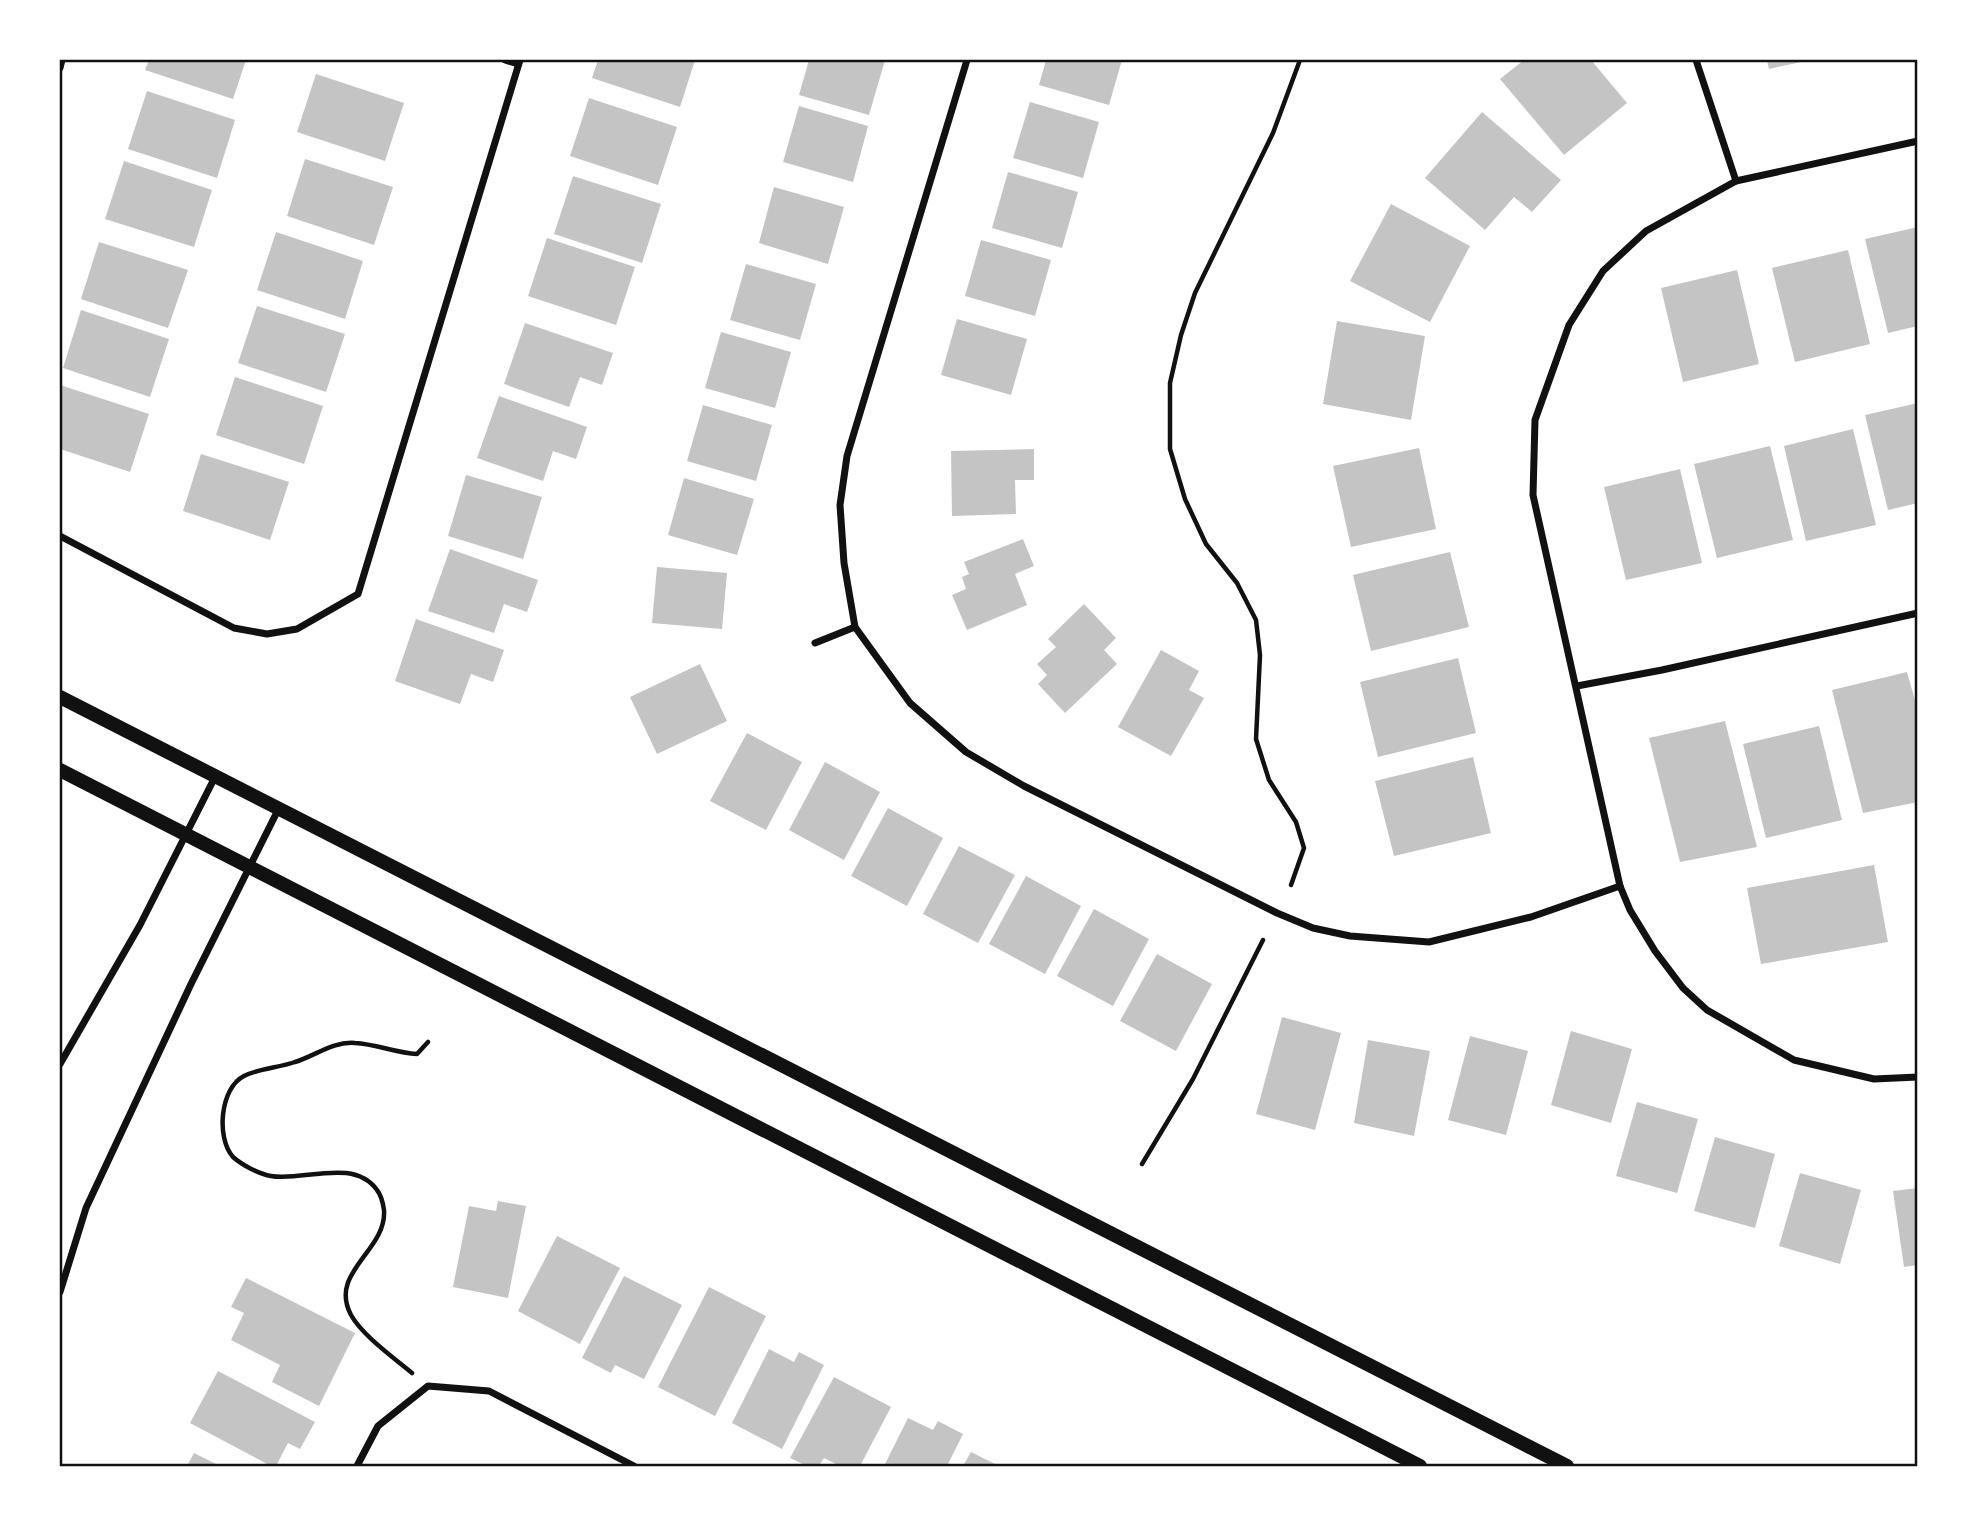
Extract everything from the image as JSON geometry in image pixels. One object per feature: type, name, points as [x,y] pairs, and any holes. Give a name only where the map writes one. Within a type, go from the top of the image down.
[{"type":"main road","points":[[60,697],[1567,1466]]},
{"type":"main road","points":[[60,770],[1420,1466]]},
{"type":"street","points":[[60,68],[62,60]]},
{"type":"street","points":[[60,536],[234,628],[267,634],[297,629],[358,594],[519,62],[505,60]]},
{"type":"street","points":[[967,60],[847,456],[840,505],[844,563],[855,626],[910,703],[966,752],[1035,792],[1277,913],[1313,928],[1350,936],[1429,942],[1531,917],[1620,886]]},
{"type":"street","points":[[1696,60],[1736,181]]},
{"type":"street","points":[[1917,141],[1736,181],[1646,231],[1603,271],[1569,325],[1535,420],[1533,495],[1620,886],[1630,911],[1655,951],[1682,988],[1707,1010],[1794,1059],[1874,1079],[1917,1077]]},
{"type":"street","points":[[1577,686],[1662,670],[1917,613]]},
{"type":"street","points":[[815,643],[855,626]]},
{"type":"street","points":[[60,1064],[140,925],[215,777]]},
{"type":"street","points":[[60,1292],[86,1208],[191,984],[278,810]]},
{"type":"street","points":[[356,1466],[377,1426],[428,1386],[489,1391],[634,1466]]},
{"type":"path","points":[[1291,885],[1304,848],[1296,822],[1269,780],[1256,738],[1260,655],[1256,620],[1237,583],[1206,544],[1185,499],[1170,449],[1170,383],[1181,335],[1195,293],[1273,133],[1300,60]]},
{"type":"path","points":[[1142,1164],[1193,1079],[1263,940]]},
{"type":"path","points":[[389,1355],[351,1316],[346,1301],[347,1283],[356,1265],[379,1237],[384,1222],[383,1203],[377,1189],[365,1180],[346,1173],[271,1176],[243,1165],[232,1155],[225,1143],[221,1120],[229,1096],[241,1078],[263,1069],[296,1062],[323,1048],[354,1042],[397,1053],[418,1054],[428,1042]]},
{"type":"building","points":[[149,60],[246,60],[233,99],[145,70]]},
{"type":"building","points":[[598,60],[695,60],[680,107],[592,78]]},
{"type":"building","points":[[809,60],[885,60],[869,115],[799,95]]},
{"type":"building","points":[[1046,60],[1122,60],[1109,105],[1039,85]]},
{"type":"building","points":[[1524,60],[1591,60],[1627,103],[1564,155],[1500,79]]},
{"type":"building","points":[[1767,60],[1806,60],[1806,61],[1769,69]]},
{"type":"building","points":[[316,74],[404,103],[385,161],[297,132]]},
{"type":"building","points":[[147,91],[235,120],[217,178],[128,149]]},
{"type":"building","points":[[589,98],[677,127],[658,185],[570,156]]},
{"type":"building","points":[[1030,102],[1099,122],[1083,178],[1013,158]]},
{"type":"building","points":[[799,106],[868,126],[853,182],[783,162]]},
{"type":"building","points":[[1482,112],[1561,180],[1532,212],[1514,197],[1485,230],[1425,178]]},
{"type":"building","points":[[305,159],[393,187],[374,245],[287,216]]},
{"type":"building","points":[[124,161],[212,190],[194,247],[105,219]]},
{"type":"building","points":[[1008,172],[1078,192],[1062,248],[992,228]]},
{"type":"building","points":[[573,176],[661,204],[642,263],[554,234]]},
{"type":"building","points":[[774,187],[844,207],[828,264],[759,243]]},
{"type":"building","points":[[1391,204],[1470,246],[1430,322],[1350,281]]},
{"type":"building","points":[[1918,227],[1918,326],[1888,333],[1865,239]]},
{"type":"building","points":[[276,232],[363,261],[345,319],[257,290]]},
{"type":"building","points":[[547,238],[635,267],[616,325],[528,296]]},
{"type":"building","points":[[981,240],[1051,260],[1035,316],[965,296]]},
{"type":"building","points":[[99,242],[188,270],[168,328],[81,299]]},
{"type":"building","points":[[1848,250],[1870,344],[1795,362],[1772,268]]},
{"type":"building","points":[[746,264],[816,284],[800,340],[730,320]]},
{"type":"building","points":[[1737,270],[1759,364],[1683,382],[1661,288]]},
{"type":"building","points":[[257,306],[345,334],[326,392],[238,363]]},
{"type":"building","points":[[81,310],[169,339],[150,397],[63,368]]},
{"type":"building","points":[[957,319],[1027,339],[1011,395],[941,375]]},
{"type":"building","points":[[1337,321],[1425,336],[1411,420],[1323,404]]},
{"type":"building","points":[[525,323],[613,353],[602,385],[580,377],[569,407],[504,384]]},
{"type":"building","points":[[721,332],[791,352],[775,408],[705,388]]},
{"type":"building","points":[[235,377],[323,406],[304,464],[216,435]]},
{"type":"building","points":[[60,385],[149,414],[130,472],[60,449]]},
{"type":"building","points":[[499,396],[587,427],[576,459],[553,451],[543,481],[477,458]]},
{"type":"building","points":[[1918,403],[1918,503],[1888,510],[1865,415]]},
{"type":"building","points":[[703,405],[772,425],[756,481],[687,461]]},
{"type":"building","points":[[1853,429],[1876,525],[1806,541],[1784,446]]},
{"type":"building","points":[[1770,446],[1793,540],[1717,558],[1694,464]]},
{"type":"building","points":[[1419,448],[1436,529],[1351,547],[1333,466]]},
{"type":"building","points":[[1034,449],[1034,480],[1015,480],[1016,514],[952,516],[951,451]]},
{"type":"building","points":[[201,454],[289,482],[270,540],[183,511]]},
{"type":"building","points":[[1680,469],[1702,563],[1626,580],[1604,487]]},
{"type":"building","points":[[466,475],[542,497],[523,559],[448,536]]},
{"type":"building","points":[[684,478],[754,499],[737,555],[668,535]]},
{"type":"building","points":[[1023,539],[1034,566],[1015,574],[1027,605],[967,630],[952,595],[966,589],[962,577],[969,574],[964,562]]},
{"type":"building","points":[[450,549],[538,580],[527,612],[504,604],[494,633],[428,611]]},
{"type":"building","points":[[1450,552],[1469,627],[1371,651],[1353,575]]},
{"type":"building","points":[[657,567],[727,573],[722,629],[652,623]]},
{"type":"building","points":[[1084,604],[1116,638],[1104,650],[1117,664],[1065,713],[1038,684],[1047,675],[1037,664],[1056,647],[1048,639]]},
{"type":"building","points":[[416,619],[504,650],[493,682],[471,674],[460,704],[395,681]]},
{"type":"building","points":[[1161,650],[1199,671],[1189,690],[1204,698],[1171,756],[1118,727]]},
{"type":"building","points":[[1458,658],[1476,733],[1378,757],[1360,682]]},
{"type":"building","points":[[700,664],[727,721],[657,754],[630,697]]},
{"type":"building","points":[[1907,672],[1918,711],[1918,802],[1863,813],[1832,690]]},
{"type":"building","points":[[1725,721],[1757,847],[1680,862],[1649,738]]},
{"type":"building","points":[[1819,726],[1842,820],[1766,838],[1743,744]]},
{"type":"building","points":[[747,733],[802,762],[766,830],[710,801]]},
{"type":"building","points":[[1473,757],[1491,833],[1394,856],[1375,781]]},
{"type":"building","points":[[825,762],[880,792],[844,860],[789,830]]},
{"type":"building","points":[[888,808],[943,838],[907,906],[851,876]]},
{"type":"building","points":[[959,846],[1015,875],[978,943],[923,914]]},
{"type":"building","points":[[1874,865],[1888,942],[1761,964],[1747,888]]},
{"type":"building","points":[[1026,876],[1081,906],[1045,974],[989,944]]},
{"type":"building","points":[[1094,909],[1149,939],[1113,1006],[1057,976]]},
{"type":"building","points":[[1157,954],[1212,984],[1176,1051],[1120,1021]]},
{"type":"building","points":[[1282,1017],[1341,1033],[1315,1130],[1256,1114]]},
{"type":"building","points":[[1571,1031],[1632,1049],[1611,1123],[1551,1105]]},
{"type":"building","points":[[1470,1036],[1528,1051],[1506,1135],[1448,1120]]},
{"type":"building","points":[[1368,1040],[1430,1051],[1414,1136],[1354,1123]]},
{"type":"building","points":[[1637,1102],[1698,1119],[1677,1193],[1616,1176]]},
{"type":"building","points":[[1715,1137],[1775,1154],[1755,1228],[1694,1211]]},
{"type":"building","points":[[1800,1173],[1861,1190],[1840,1264],[1779,1246]]},
{"type":"building","points":[[1918,1188],[1918,1265],[1904,1267],[1893,1191]]},
{"type":"building","points":[[498,1201],[526,1206],[508,1298],[453,1287],[469,1206],[496,1211]]},
{"type":"building","points":[[557,1236],[620,1268],[580,1344],[518,1311]]},
{"type":"building","points":[[624,1276],[682,1305],[644,1379],[615,1365],[611,1373],[582,1358]]},
{"type":"building","points":[[246,1278],[355,1333],[319,1406],[272,1382],[280,1365],[231,1340],[244,1313],[231,1307]]},
{"type":"building","points":[[709,1287],[766,1316],[715,1416],[658,1387]]},
{"type":"building","points":[[769,1349],[794,1362],[799,1352],[824,1365],[782,1449],[732,1423]]},
{"type":"building","points":[[218,1371],[315,1422],[300,1449],[288,1443],[276,1466],[271,1466],[190,1423]]},
{"type":"building","points":[[834,1377],[891,1407],[860,1466],[840,1466],[824,1458],[819,1466],[807,1466],[790,1458]]},
{"type":"building","points":[[908,1418],[933,1430],[938,1421],[963,1434],[947,1466],[884,1466]]},
{"type":"building","points":[[971,1452],[999,1466],[963,1466]]},
{"type":"building","points":[[194,1453],[220,1466],[187,1466]]}]
